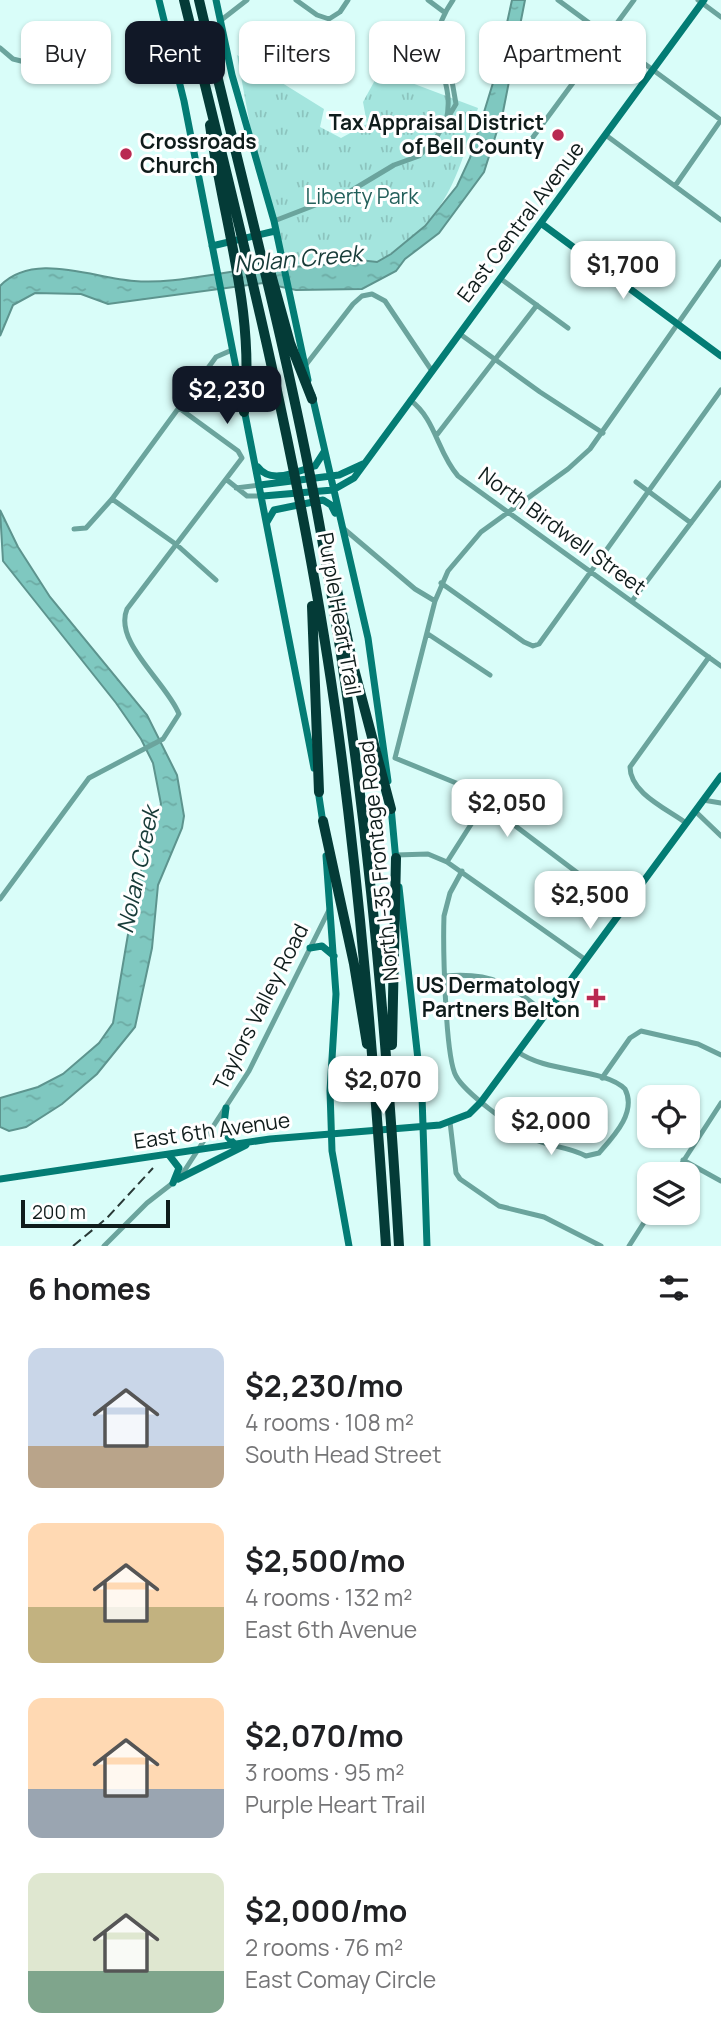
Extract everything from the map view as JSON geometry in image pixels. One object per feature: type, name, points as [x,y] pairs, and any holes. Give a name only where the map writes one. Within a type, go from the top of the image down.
[{"type":"highway","points":[[184,0],[197,52],[213,153],[235,223],[247,347],[244,412]]},
{"type":"highway","points":[[199,0],[277,307],[313,399]]},
{"type":"highway","name":"Purple Heart Trail","points":[[235,223],[289,448],[335,707],[350,825],[376,1100],[386,1246]]},
{"type":"highway","name":"Purple Heart Trail","points":[[277,307],[323,542],[365,831],[390,1081],[399,1246]]},
{"type":"highway","points":[[323,542],[391,809]]},
{"type":"highway","points":[[309,553],[317,686],[318,792]]},
{"type":"highway","points":[[323,821],[353,956],[376,1100]]},
{"type":"highway","points":[[390,1081],[396,856]]},
{"type":"main road","points":[[159,0],[184,101],[244,412],[263,496],[323,821],[332,904],[336,1015],[330,1091],[331,1133],[349,1246]]},
{"type":"main road","name":"North I-35 Frontage Road","points":[[216,0],[220,21]]},
{"type":"main road","name":"East Central Avenue","points":[[333,490],[354,478],[607,136],[702,1]]},
{"type":"main road","name":"North I-35 Frontage Road","points":[[225,43],[246,132],[274,221],[376,680],[396,856],[421,1127],[427,1246]]},
{"type":"main road","points":[[542,224],[721,356]]},
{"type":"main road","points":[[212,246],[276,236]]},
{"type":"main road","points":[[252,450],[262,473],[276,477],[315,466],[324,452]]},
{"type":"main road","points":[[260,485],[330,477],[364,464]]},
{"type":"main road","points":[[263,496],[333,490]]},
{"type":"main road","points":[[267,522],[274,510],[323,500],[331,505],[341,526]]},
{"type":"main road","name":"East 6th Avenue","points":[[0,1179],[253,1141],[421,1127],[450,1122],[469,1114],[481,1102],[721,776]]},
{"type":"main road","points":[[310,948],[322,946],[334,956]]},
{"type":"main road","points":[[226,1108],[223,1129],[227,1138],[235,1144]]},
{"type":"main road","points":[[176,1181],[253,1141]]},
{"type":"main road","points":[[169,1155],[178,1168],[176,1181]]},
{"type":"street","points":[[221,21],[247,0]]},
{"type":"street","points":[[296,0],[317,15],[330,19],[340,12],[348,0]]},
{"type":"street","points":[[428,0],[444,12]]},
{"type":"street","points":[[441,21],[453,0]]},
{"type":"street","points":[[558,0],[587,21]]},
{"type":"street","points":[[618,21],[634,0]]},
{"type":"street","points":[[702,1],[721,17]]},
{"type":"street","points":[[0,48],[13,59],[21,61]]},
{"type":"street","points":[[646,64],[721,120],[675,186]]},
{"type":"street","points":[[444,84],[448,108],[446,124]]},
{"type":"street","points":[[274,221],[349,192],[394,165],[419,156],[446,124],[456,104],[456,93],[451,84]]},
{"type":"street","points":[[525,149],[572,84]]},
{"type":"street","points":[[607,136],[721,220]]},
{"type":"street","points":[[395,758],[441,583],[467,546],[507,512],[580,460],[603,433],[721,262]]},
{"type":"street","points":[[501,279],[568,328]]},
{"type":"street","points":[[305,366],[353,303],[362,296],[372,294],[385,301],[432,371]]},
{"type":"street","points":[[436,436],[537,305]]},
{"type":"street","points":[[460,334],[603,433]]},
{"type":"street","points":[[74,529],[86,528],[112,499],[216,357],[232,350]]},
{"type":"street","points":[[441,583],[524,642],[533,646],[539,644],[589,570],[721,390]]},
{"type":"street","name":"North Birdwell Street","points":[[410,400],[428,417],[449,465],[458,476],[721,666]]},
{"type":"street","points":[[0,900],[89,778],[163,739],[179,714],[128,637],[123,618],[127,609],[241,461],[239,451],[179,408]]},
{"type":"street","points":[[227,481],[247,496],[263,496]]},
{"type":"street","points":[[636,482],[691,523]]},
{"type":"street","points":[[632,601],[721,482]]},
{"type":"street","points":[[236,488],[260,485]]},
{"type":"street","points":[[112,499],[177,545],[216,580]]},
{"type":"street","points":[[341,526],[415,589],[435,601]]},
{"type":"street","points":[[428,634],[490,675]]},
{"type":"street","points":[[686,823],[639,789],[630,774],[634,758],[709,657]]},
{"type":"street","points":[[385,760],[395,758],[452,780],[624,908]]},
{"type":"street","points":[[704,800],[721,803]]},
{"type":"street","points":[[447,862],[484,804]]},
{"type":"street","points":[[695,811],[721,836]]},
{"type":"street","points":[[396,856],[421,853],[447,862],[586,960]]},
{"type":"street","points":[[462,871],[450,893],[444,916],[452,1069],[462,1086],[534,1139],[566,1147],[586,1156],[599,1153],[629,1108],[628,1096],[621,1085],[535,1063],[518,1052]]},
{"type":"street","name":"Taylors Valley Road","points":[[104,1246],[176,1181],[200,1150],[268,1036],[332,904]]},
{"type":"street","points":[[446,975],[482,975],[498,979],[546,1014]]},
{"type":"street","points":[[602,1078],[630,1038],[640,1031],[698,1044],[721,1055]]},
{"type":"street","points":[[721,1103],[683,1160],[721,1181]]},
{"type":"street","points":[[450,1122],[456,1173],[460,1179],[499,1206],[544,1217],[601,1246]]},
{"type":"street","points":[[629,1246],[642,1225]]},
{"type":"green space","name":"Liberty Park","points":[[242,84],[284,84],[324,109],[320,127],[341,138],[367,124],[363,102],[373,84],[414,84],[478,108],[463,157],[446,197],[419,231],[377,262],[359,260],[282,265],[274,221],[262,190]]},
{"type":"water","points":[[512,0],[525,0],[521,21],[507,21]]},
{"type":"water","points":[[493,84],[508,84],[503,112],[484,172],[439,233],[405,259],[396,271],[362,289],[296,290],[263,283],[108,304],[81,294],[35,293],[13,305],[0,336],[0,286],[29,270],[64,269],[134,281],[162,281],[359,260],[377,262],[425,226],[457,186],[470,158]]},
{"type":"water","points":[[0,510],[18,547],[50,597],[147,715],[177,775],[184,816],[182,828],[158,885],[152,948],[135,1027],[97,1074],[62,1104],[26,1127],[9,1131],[0,1127],[0,1098],[38,1087],[63,1074],[99,1043],[113,1023],[136,887],[161,804],[153,763],[141,739],[116,703],[3,561]]},
{"type":"railway","points":[[73,1246],[107,1218],[153,1168]]},
{"type":"place","name":"Tax Appraisal District of Bell County","points":[[558,135]]},
{"type":"place","name":"Crossroads Church","points":[[126,154]]},
{"type":"place","name":"US Dermatology Partners Belton","points":[[596,998]]},
{"type":"water label","name":"Nolan Creek","points":[[298,259]]},
{"type":"water label","name":"Nolan Creek","points":[[138,870]]}]
